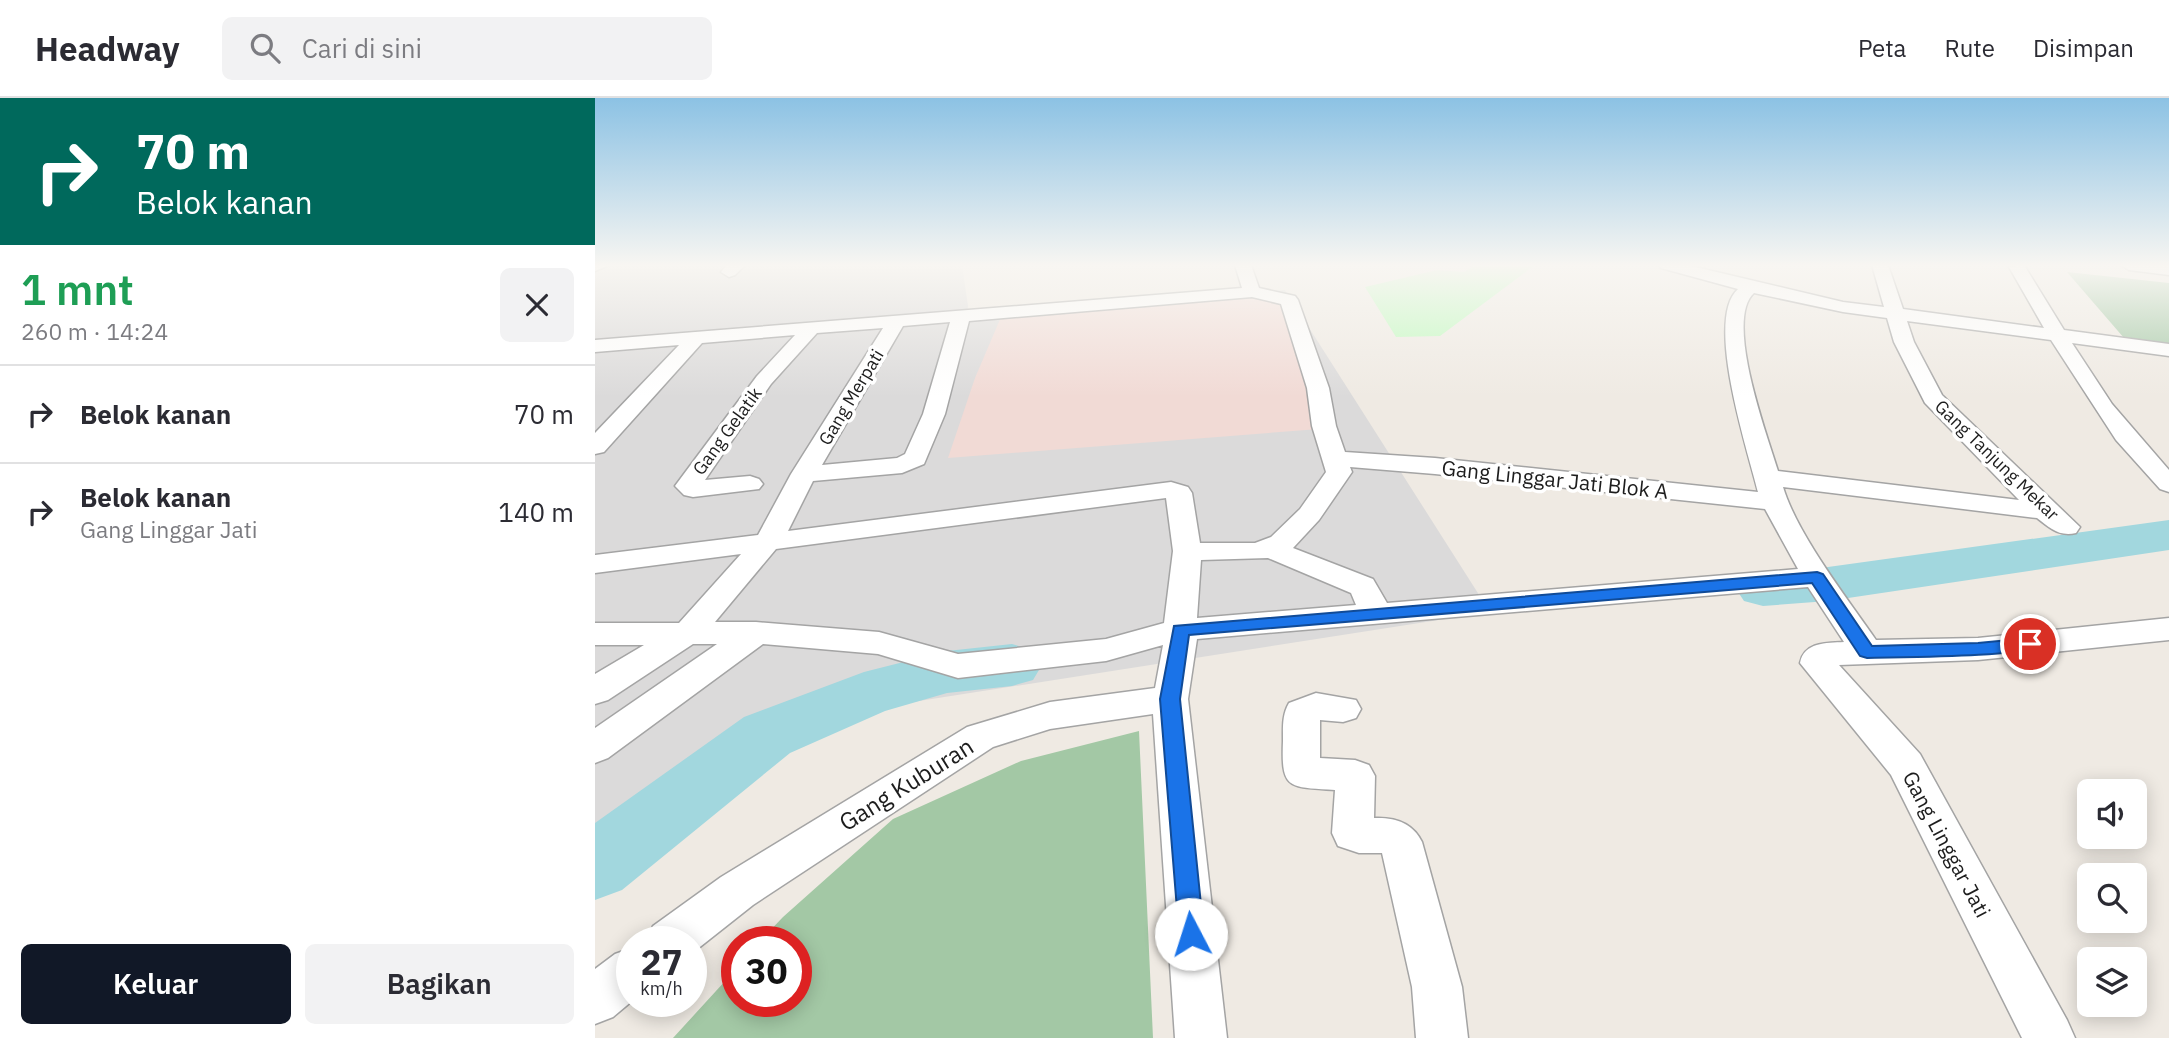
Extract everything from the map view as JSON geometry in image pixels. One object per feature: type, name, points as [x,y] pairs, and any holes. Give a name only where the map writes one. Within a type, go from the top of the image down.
[{"type":"street","points":[[595,346],[1039,309]]},
{"type":"street","points":[[1187,551],[1276,547],[1320,503],[1339,472],[1324,426],[1318,388],[1292,309]]},
{"type":"street","points":[[1735,309],[1733,317],[1738,371],[1771,489],[1820,583],[1867,652],[1978,649],[2169,629]]},
{"type":"street","points":[[1858,309],[2169,350]]},
{"type":"street","name":"Gang Tanjung Mekar","points":[[1893,309],[1913,364],[1933,398],[2045,511],[2066,527]]},
{"type":"street","points":[[2042,309],[2082,379],[2128,443],[2169,484]]},
{"type":"street","points":[[804,474],[902,465],[915,459],[933,414],[961,315]]},
{"type":"street","name":"Gang Merpati","points":[[595,691],[689,632],[769,540],[804,474],[897,320]]},
{"type":"street","name":"Gang Gelatik","points":[[750,484],[693,489],[688,486],[764,380],[811,328]]},
{"type":"street","points":[[595,447],[696,338]]},
{"type":"street","name":"Gang Linggar Jati Blok A","points":[[1335,459],[2045,511]]},
{"type":"street","points":[[595,564],[1171,490],[1179,493],[1187,551],[1180,639],[1170,699],[1201,1038]]},
{"type":"street","points":[[1271,549],[1362,586],[1370,597],[1373,614]]},
{"type":"street","points":[[595,634],[755,633],[879,643],[958,666],[1106,650],[1373,614],[1820,583]]},
{"type":"street","points":[[595,748],[755,633]]},
{"type":"street","name":"Gang Linggar Jati","points":[[1867,652],[1823,655],[1817,659],[1817,663],[1819,669],[1906,765],[2049,1038]]},
{"type":"street","name":"Gang Kuburan","points":[[691,926],[737,891],[980,737],[1009,725],[1056,712],[1170,699]]},
{"type":"street","points":[[1343,709],[1315,706],[1302,712],[1301,770],[1307,773],[1354,776],[1353,833],[1361,836],[1390,835],[1401,842],[1437,987],[1442,1038]]},
{"type":"street","points":[[595,999],[616,983]]},
{"type":"shaded area","points":[[595,309],[968,309],[966,319],[1077,309],[1297,309],[1490,612],[746,728],[595,836]]},
{"type":"shaded area","points":[[1102,309],[1290,309],[1319,429],[948,458],[975,378],[1001,317]]},
{"type":"green space","points":[[1379,309],[1476,309],[1440,336],[1396,337]]},
{"type":"green space","points":[[2099,309],[2169,309],[2169,344],[2124,338]]},
{"type":"green space","points":[[1139,731],[1153,1038],[673,1038],[692,1017],[707,1017],[707,1001],[721,986],[721,1017],[812,1017],[812,926],[774,926],[893,819],[1021,761]]},
{"type":"waterway","points":[[1763,589],[1828,584],[2169,535]]},
{"type":"waterway","points":[[595,866],[767,735],[864,695],[947,672],[1012,665]]},
{"type":"route","points":[[1191,934],[1170,699],[1180,648],[1180,630],[1817,577],[1867,652],[1978,649],[2030,644]]}]
